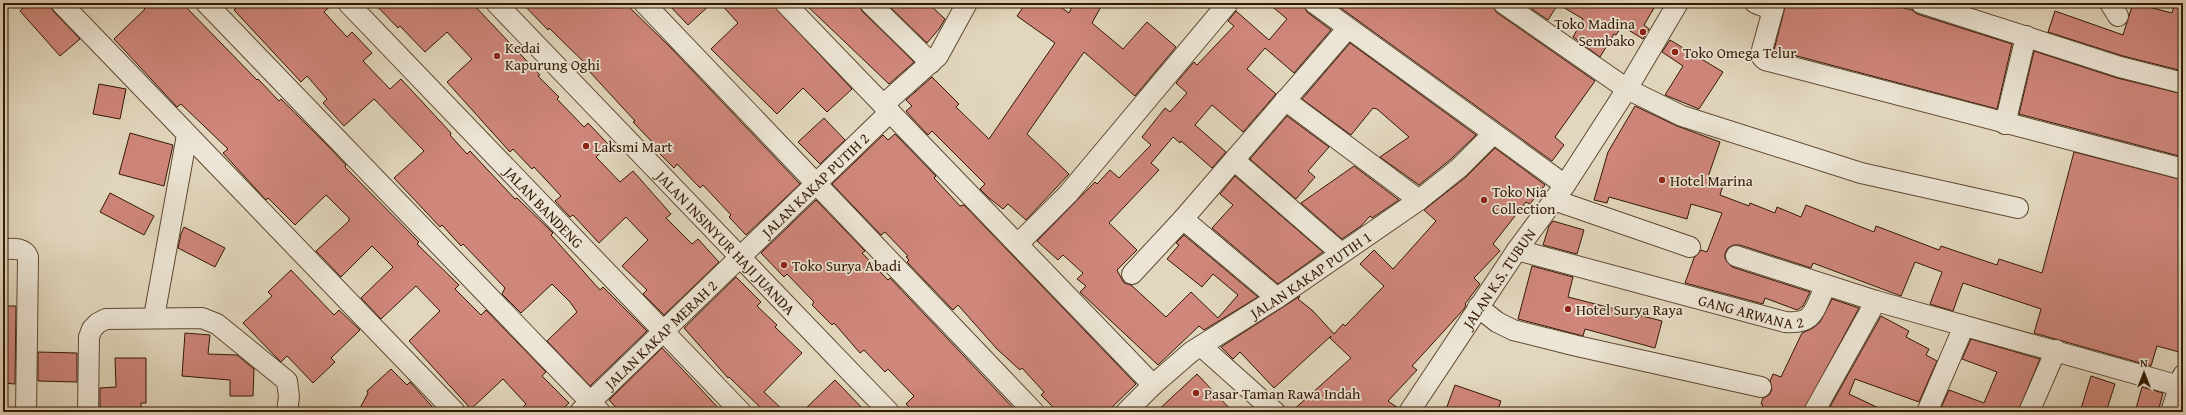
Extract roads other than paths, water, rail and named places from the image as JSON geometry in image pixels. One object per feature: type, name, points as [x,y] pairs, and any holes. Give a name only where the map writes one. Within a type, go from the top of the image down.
[{"type":"street","points":[[61,3],[455,412]]},
{"type":"street","points":[[206,3],[590,408]]},
{"type":"street","name":"JALAN BANDENG","points":[[348,3],[741,412]]},
{"type":"street","name":"JALAN INSINYUR HAJI JUANDA","points":[[496,3],[890,412]]},
{"type":"street","points":[[644,3],[1034,412]]},
{"type":"street","points":[[785,3],[1153,385]]},
{"type":"street","points":[[870,3],[931,64]]},
{"type":"street","name":"JALAN KAKAP PUTIH 2","points":[[741,257],[815,183],[886,108],[931,64],[943,48],[967,3]]},
{"type":"street","points":[[1018,244],[1068,194],[1228,3]]},
{"type":"street","points":[[1314,3],[1493,134],[1559,192],[1690,248]]},
{"type":"street","points":[[1503,3],[1627,89],[1682,116],[1861,173],[2018,208]]},
{"type":"street","name":"JALAN K.S. TUBUN","points":[[1409,412],[1478,307],[1559,192],[1627,89],[1678,3]]},
{"type":"street","points":[[1755,3],[1774,6],[1762,50],[1762,57],[1765,60],[2005,124],[2183,169]]},
{"type":"street","points":[[1921,3],[2120,67],[2183,83]]},
{"type":"street","points":[[1132,274],[1184,219],[1348,28]]},
{"type":"street","points":[[2005,124],[2026,36]]},
{"type":"street","points":[[1285,100],[1418,200]]},
{"type":"street","name":"JALAN KAKAP PUTIH 1","points":[[1126,412],[1153,385],[1191,352],[1277,298],[1341,252],[1418,200],[1459,168],[1493,134]]},
{"type":"street","points":[[154,317],[187,135]]},
{"type":"street","points":[[1234,160],[1341,252]]},
{"type":"street","points":[[1184,219],[1277,298]]},
{"type":"street","points":[[3,249],[20,249],[26,253],[28,257],[26,412]]},
{"type":"street","name":"GANG ARWANA 2","points":[[1517,250],[1785,322],[1802,322],[1810,319],[1826,286]]},
{"type":"street","points":[[1736,256],[1826,286],[1964,326],[2182,382],[2171,412]]},
{"type":"street","name":"JALAN KAKAP MERAH 2","points":[[590,408],[664,332],[741,257]]},
{"type":"street","points":[[1814,412],[1876,301]]},
{"type":"street","points":[[1478,307],[1497,322],[1513,330],[1577,346],[1761,387]]},
{"type":"street","points":[[88,412],[89,337],[92,329],[98,323],[106,319],[154,317],[202,318],[217,324],[287,381],[290,397],[287,412]]},
{"type":"street","points":[[1928,412],[1964,326]]},
{"type":"street","points":[[1201,346],[1275,412]]},
{"type":"street","points":[[2029,412],[2056,350]]},
{"type":"place","name":"Toko Madina Sembako","points":[[1643,32]]},
{"type":"place","name":"Toko Omega Telur","points":[[1675,52]]},
{"type":"place","name":"Kedai Kapurung Oghi","points":[[497,56]]},
{"type":"place","name":"Laksmi Mart","points":[[586,146]]},
{"type":"place","name":"Hotel Marina","points":[[1662,180]]},
{"type":"place","name":"Toko Nia Collection","points":[[1484,200]]},
{"type":"place","name":"Toko Surya Abadi","points":[[784,265]]},
{"type":"place","name":"Hotel Surya Raya","points":[[1568,309]]},
{"type":"place","name":"Pasar Taman Rawa Indah","points":[[1196,393]]}]
